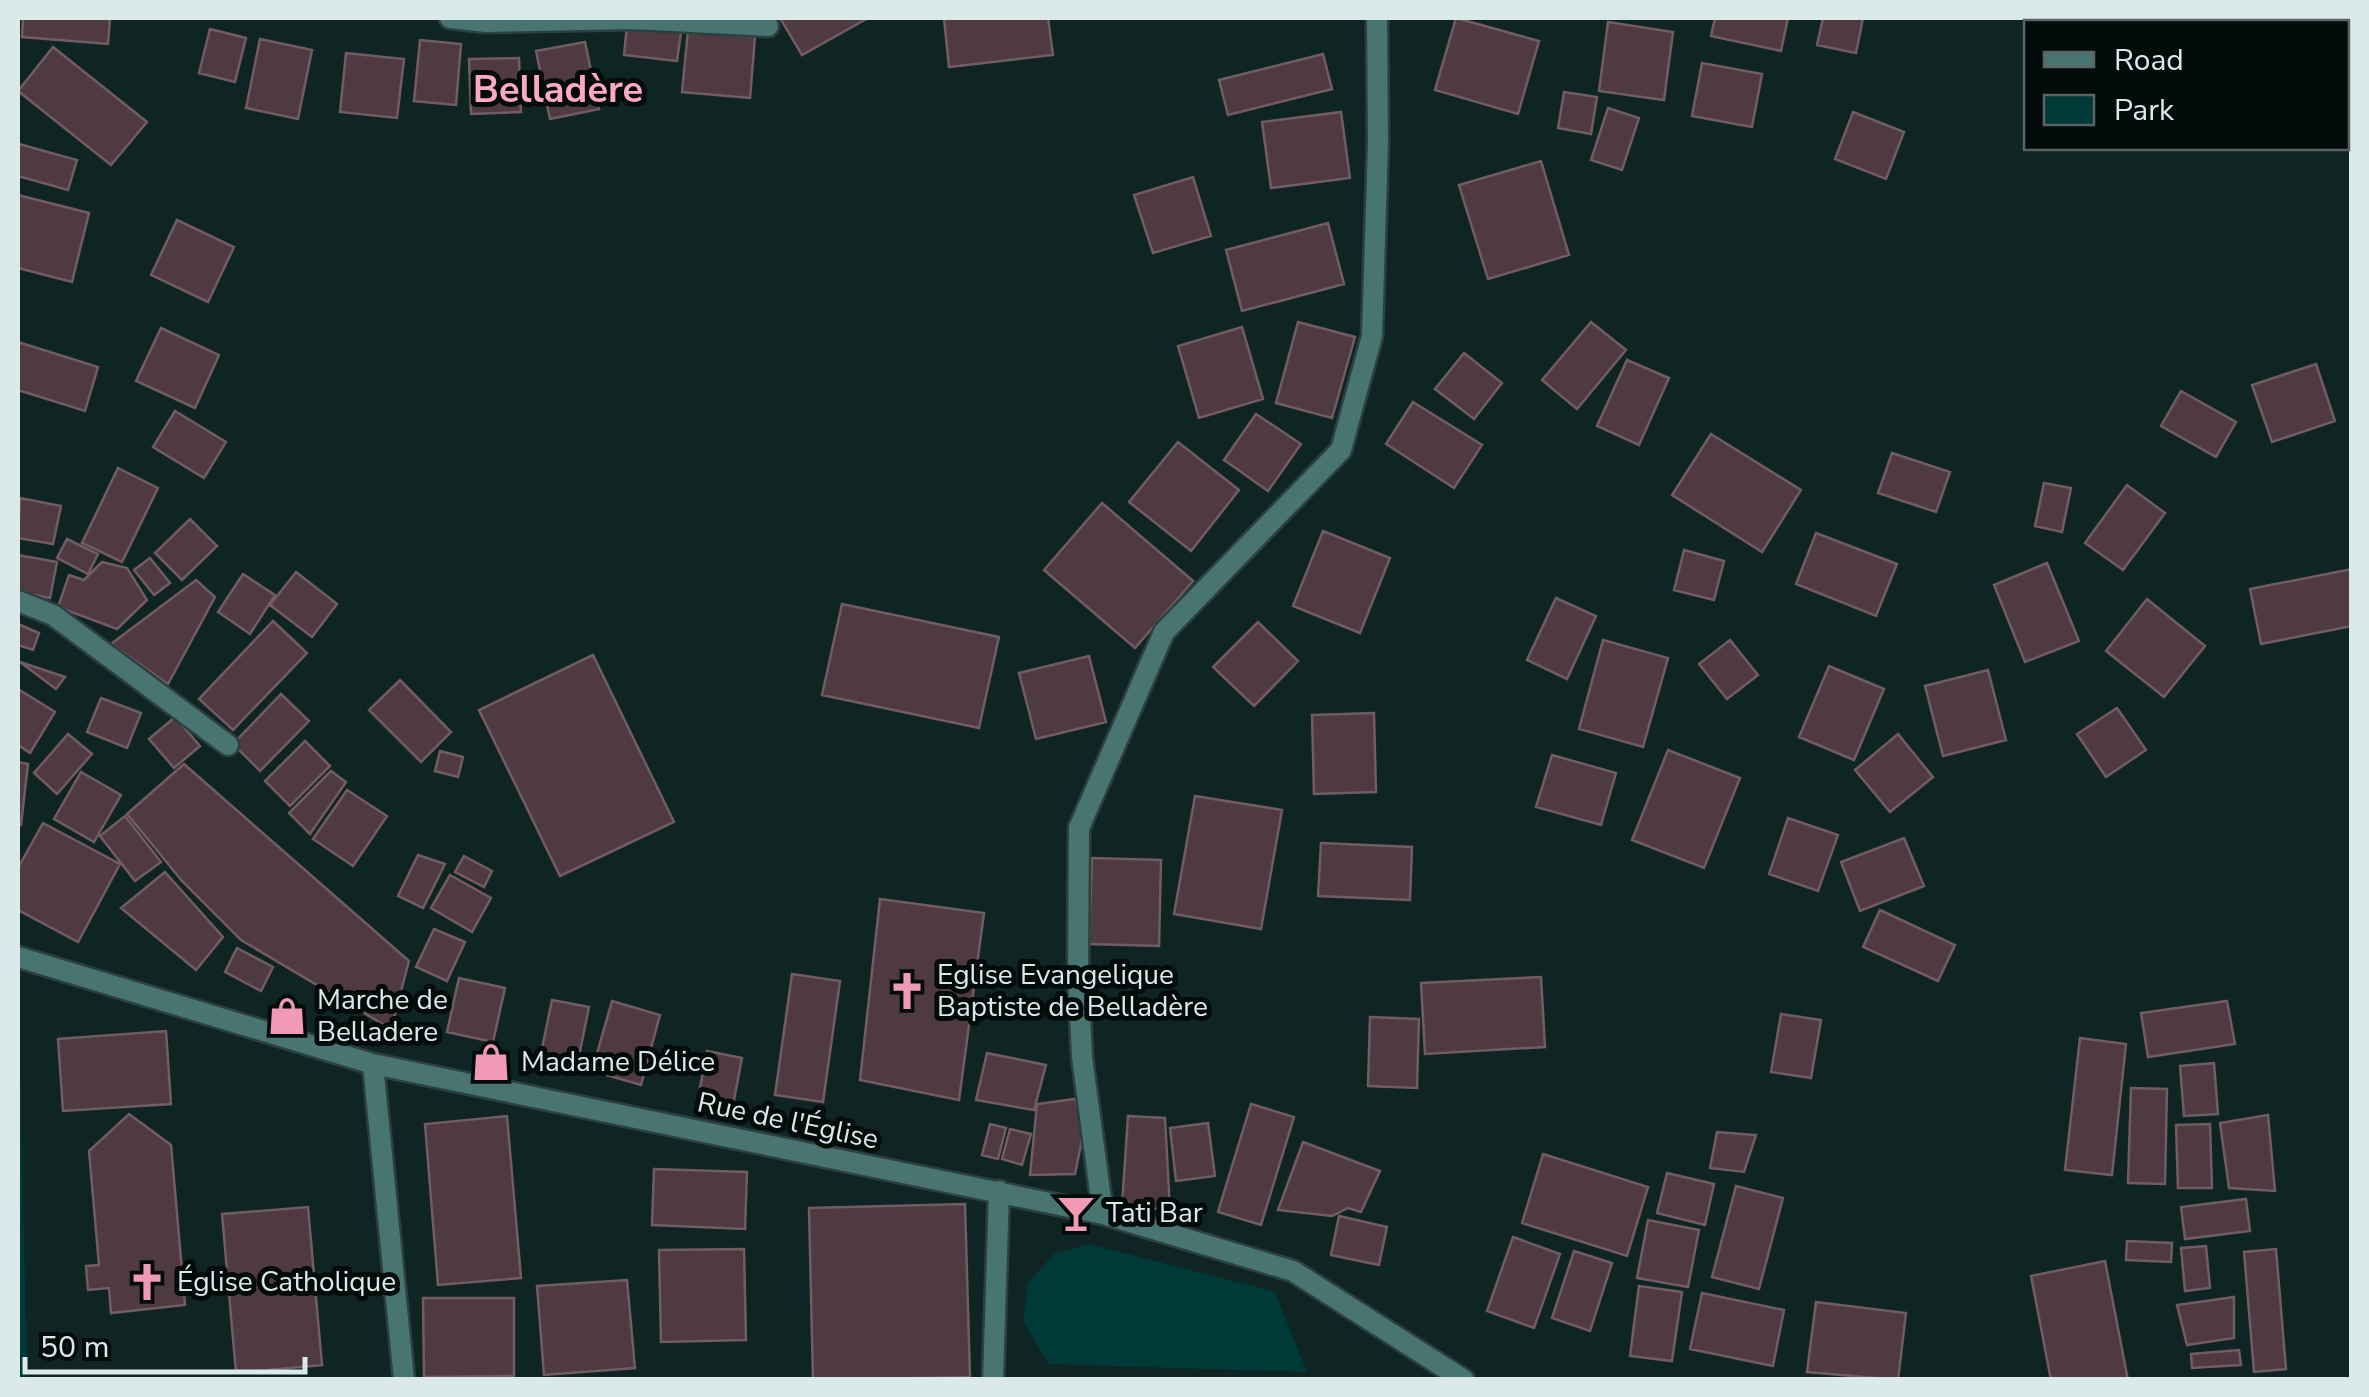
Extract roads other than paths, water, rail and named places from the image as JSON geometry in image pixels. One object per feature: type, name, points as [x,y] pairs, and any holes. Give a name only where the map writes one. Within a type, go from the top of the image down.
[{"type":"street","points":[[450,18],[486,22],[633,19],[768,26]]},
{"type":"street","points":[[1104,1214],[1082,1057],[1079,828],[1164,632],[1341,450],[1372,336],[1378,142],[1376,18]]},
{"type":"street","points":[[18,601],[53,614],[228,745]]},
{"type":"street","name":"Rue de l'Église","points":[[18,957],[373,1064],[1104,1214],[1293,1270],[1464,1380]]},
{"type":"street","points":[[373,1064],[404,1380]]},
{"type":"street","points":[[993,1380],[999,1191]]},
{"type":"place","name":"Eglise Evangelique Baptiste de Belladère","points":[[907,991]]},
{"type":"place","name":"Marche de Belladere","points":[[287,1016]]},
{"type":"place","name":"Madame Délice","points":[[491,1062]]},
{"type":"place","name":"Tati Bar","points":[[1076,1213]]},
{"type":"place","name":"Église Catholique","points":[[147,1282]]},
{"type":"district","name":"Belladère","points":[[558,89]]}]
